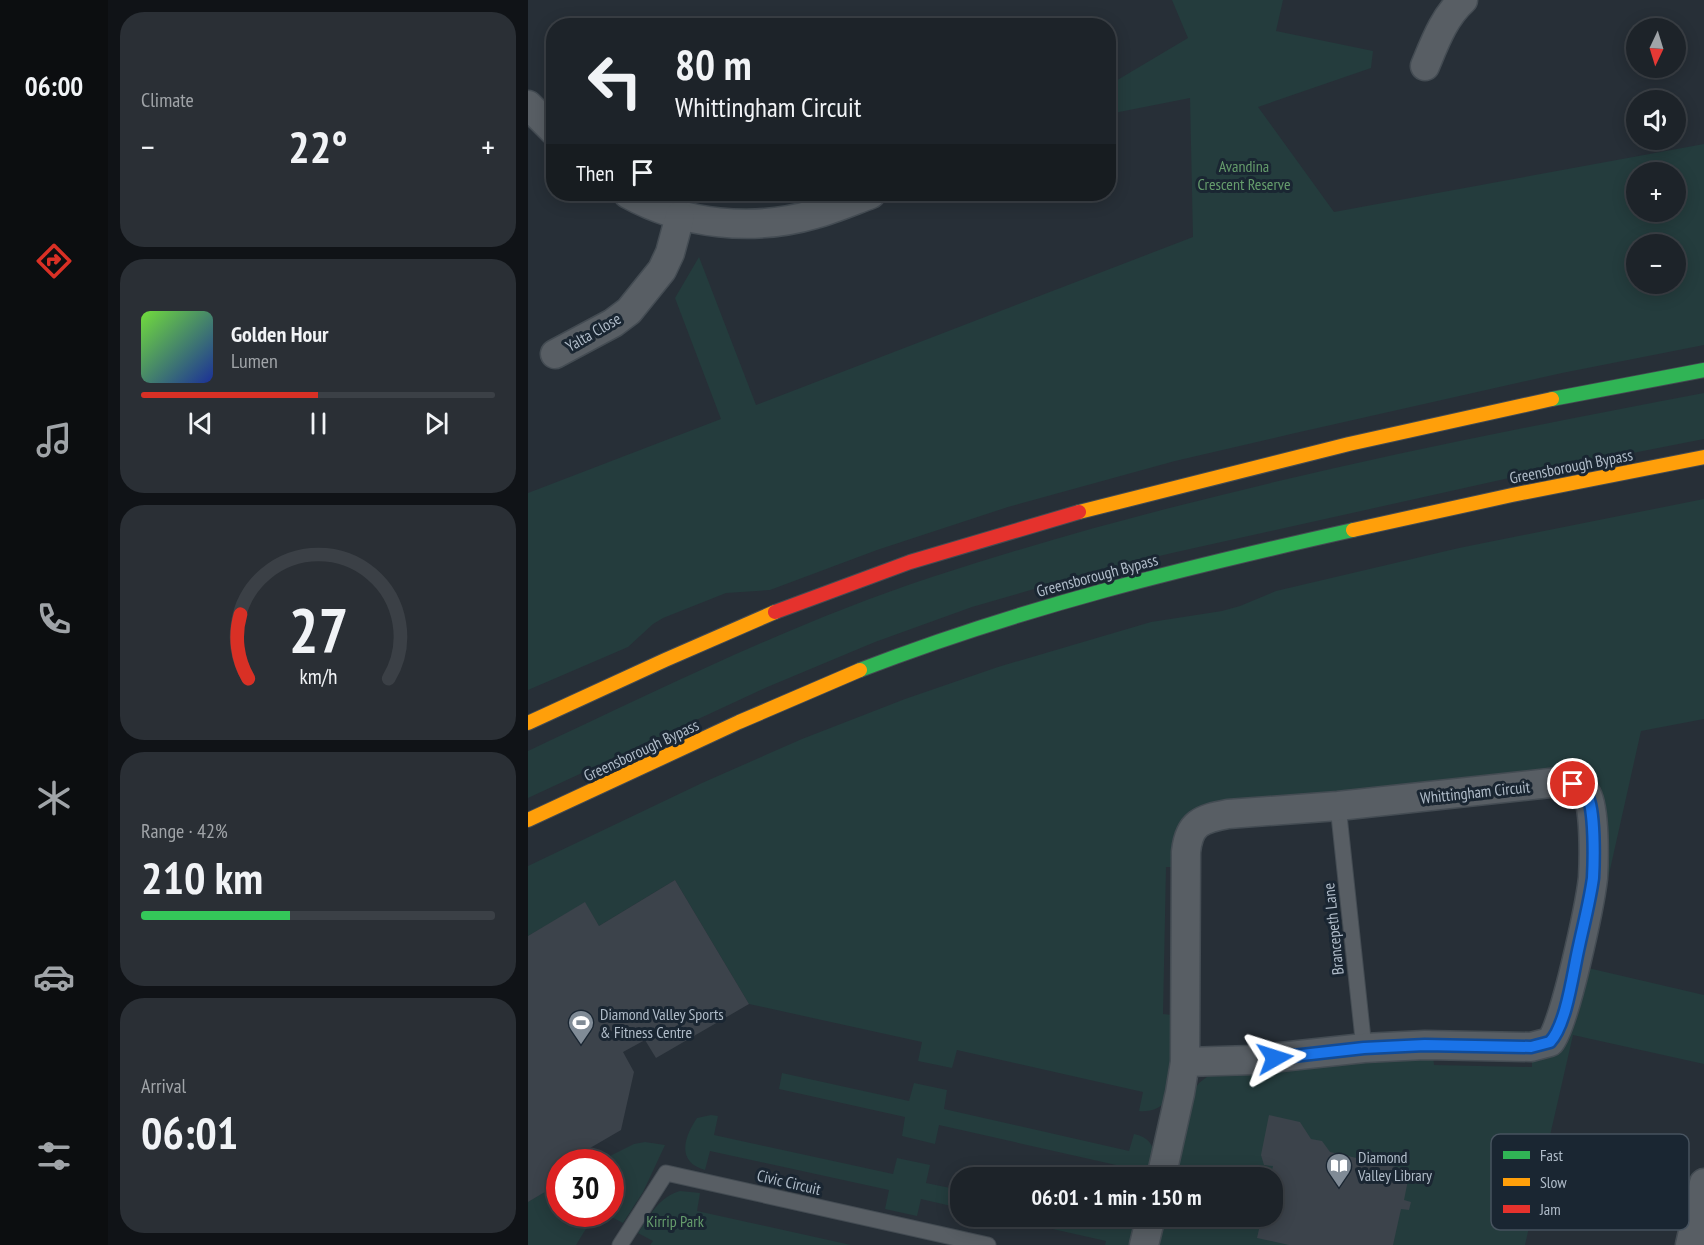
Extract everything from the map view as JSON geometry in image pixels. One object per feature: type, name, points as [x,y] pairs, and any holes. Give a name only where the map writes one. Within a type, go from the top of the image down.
[{"type":"highway","points":[[528,723],[645,669],[805,600],[964,544],[1130,498],[1294,457],[1631,382],[1704,370]]},
{"type":"highway","name":"Greensborough Bypass","points":[[528,820],[820,687],[955,634],[1041,607],[1130,582],[1309,539],[1476,502],[1704,457]]},
{"type":"street","points":[[1425,66],[1449,16],[1464,0]]},
{"type":"street","points":[[528,105],[546,123]]},
{"type":"street","points":[[642,201],[680,216],[725,223],[774,222],[816,214],[852,201]]},
{"type":"street","name":"Yalta Close","points":[[555,354],[613,323],[629,311],[662,270],[670,253],[680,216]]},
{"type":"street","name":"Whittingham Circuit","points":[[1163,1167],[1185,1062],[1186,852],[1188,837],[1192,829],[1200,822],[1228,814],[1338,806],[1559,783],[1573,784],[1587,795],[1591,816],[1592,880],[1566,1003],[1558,1031],[1550,1042],[1531,1047],[1425,1045],[1364,1048],[1253,1060],[1185,1062]]},
{"type":"street","points":[[1690,1245],[1704,1183]]},
{"type":"street","points":[[1144,1245],[1148,1227]]},
{"type":"lane","name":"Brancepeth Lane","points":[[1338,806],[1364,1048]]},
{"type":"lane","name":"Civic Circuit","points":[[620,1245],[666,1173],[988,1245]]},
{"type":"green space","name":"Avandina Crescent Reserve","points":[[1172,0],[1283,0],[1276,31],[1373,51],[1371,68],[1258,107],[1334,212],[1671,150],[1686,150],[1686,147],[1704,144],[1704,345],[1562,373],[1175,461],[1008,507],[877,550],[770,590],[726,593],[663,618],[628,647],[528,690],[528,493],[721,419],[675,298],[699,257],[756,405],[1193,237],[1190,98],[1116,113],[1116,81],[1188,38]]},
{"type":"green space","points":[[1704,393],[1704,439],[1541,471],[1172,553],[1097,571],[972,607],[875,642],[765,688],[528,798],[528,751],[778,636],[932,577],[1026,548],[1218,496],[1412,451]]},
{"type":"green space","points":[[1704,499],[1704,719],[1641,731],[1588,968],[1704,995],[1704,1064],[1573,1035],[1550,1134],[1491,1134],[1491,1230],[1528,1230],[1525,1245],[1159,1245],[1163,1227],[1283,1227],[1283,1167],[1176,1167],[1194,1090],[1212,1073],[1433,1056],[1434,1065],[1532,1067],[1532,1058],[1542,1058],[1604,807],[1600,787],[1586,773],[1572,770],[1201,808],[1184,817],[1176,831],[1174,867],[1166,867],[1163,1014],[1172,1015],[1168,1094],[1163,1104],[1149,1111],[1139,1111],[1143,1092],[957,1050],[952,1068],[918,1061],[922,1042],[749,1004],[675,880],[599,926],[585,903],[528,936],[528,866],[702,783],[802,739],[905,699],[998,667],[1151,622],[1222,611],[1276,591],[1459,548]]},
{"type":"green space","points":[[782,1073],[909,1101],[914,1083],[947,1090],[944,1109],[1129,1151],[1134,1134],[1142,1136],[1151,1145],[1153,1163],[1152,1167],[1125,1167],[939,1125],[935,1144],[902,1136],[905,1117],[779,1089]]},
{"type":"green space","points":[[718,1116],[714,1135],[893,1174],[897,1158],[930,1165],[926,1183],[950,1188],[950,1206],[921,1199],[917,1216],[885,1209],[889,1190],[710,1151],[705,1170],[696,1166],[686,1156],[688,1134],[697,1118]]},
{"type":"green space","points":[[645,1142],[665,1145],[643,1192],[624,1221],[624,1149]]},
{"type":"green space","points":[[546,1191],[546,1227],[587,1227],[576,1245],[528,1245],[528,1202]]},
{"type":"green space","name":"Kirrip Park","points":[[680,1191],[700,1193],[697,1211],[851,1245],[650,1245],[653,1241],[638,1233],[661,1202]]},
{"type":"green space","points":[[1044,1227],[1135,1227],[1133,1245],[1105,1245],[1106,1241]]},
{"type":"building","name":"Diamond Valley Sports & Fitness Centre","points":[[675,880],[749,1004],[656,1058],[645,1040],[623,1052],[634,1072],[621,1130],[588,1149],[546,1149],[546,1191],[528,1202],[528,936],[585,902],[599,926]]},
{"type":"building","name":"Diamond Valley Library","points":[[1269,1115],[1300,1122],[1311,1139],[1322,1141],[1330,1152],[1410,1170],[1404,1200],[1411,1202],[1409,1210],[1401,1209],[1393,1245],[1289,1245],[1257,1238],[1260,1227],[1283,1227],[1283,1167],[1264,1165],[1261,1155]]},
{"type":"traffic: fast","points":[[1552,399],[1704,370]]},
{"type":"traffic: fast","points":[[860,670],[921,647],[1043,608],[1165,574],[1353,530]]},
{"type":"traffic: slow","points":[[1079,512],[1349,444],[1552,399]]},
{"type":"traffic: slow","points":[[1353,530],[1512,495],[1704,457]]},
{"type":"traffic: slow","points":[[528,723],[775,612]]},
{"type":"traffic: slow","points":[[528,820],[739,722],[860,670]]},
{"type":"traffic: jam","points":[[775,612],[910,562],[1079,512]]},
{"type":"place","name":"Diamond Valley Sports & Fitness Centre","points":[[581,1046]]},
{"type":"place","name":"Diamond Valley Library","points":[[1339,1189]]},
{"type":"route","points":[[1275,1058],[1364,1048],[1425,1045],[1531,1047],[1550,1042],[1558,1031],[1566,1003],[1592,880],[1589,804],[1587,795],[1573,784]]}]
